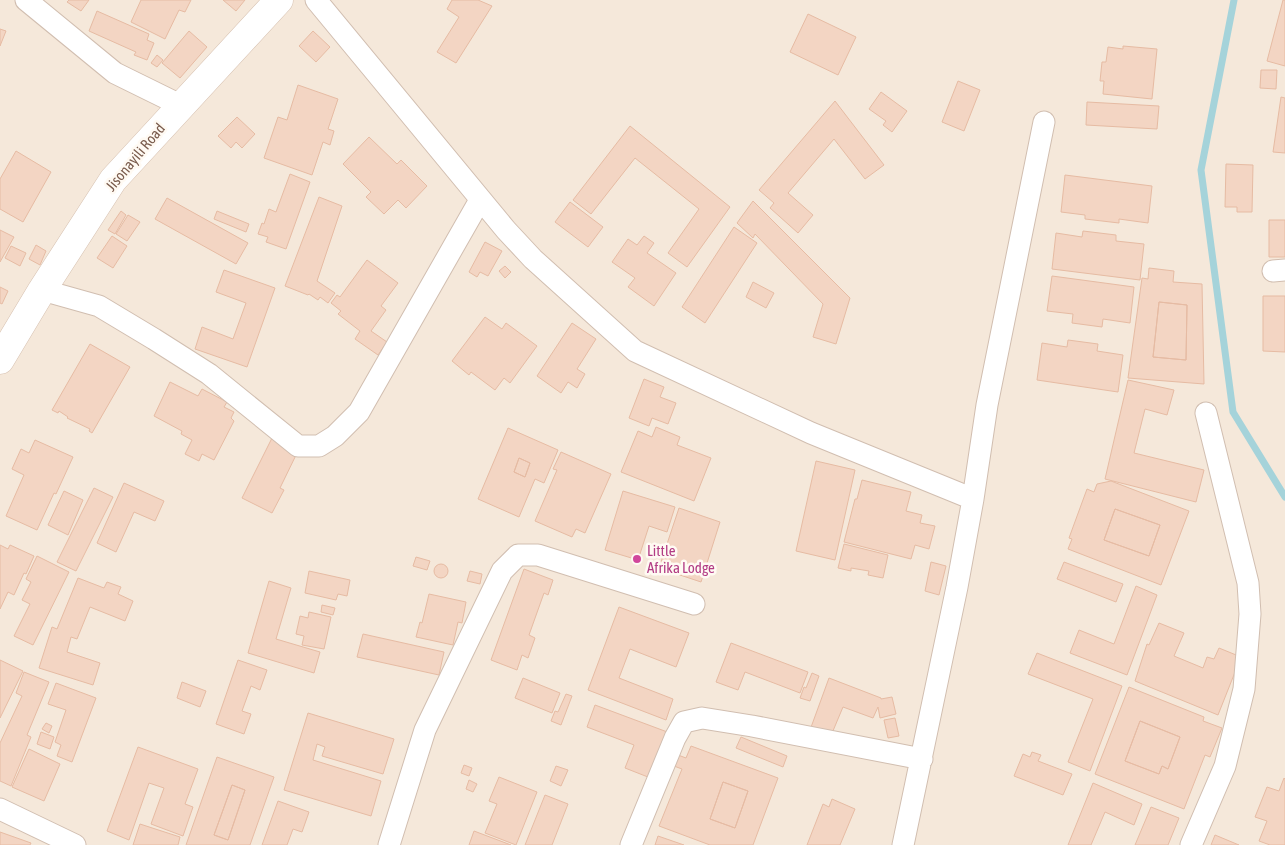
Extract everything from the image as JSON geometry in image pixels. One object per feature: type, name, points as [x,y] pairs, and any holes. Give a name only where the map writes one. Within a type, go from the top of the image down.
[{"type":"street","points":[[26,0],[115,73],[180,105]]},
{"type":"street","name":"Jisonayili Road","points":[[0,360],[42,290],[113,180],[180,105],[279,0]]},
{"type":"street","points":[[316,0],[480,200],[533,259],[635,351],[811,433],[973,499]]},
{"type":"street","points":[[903,845],[957,587],[987,405],[1044,122]]},
{"type":"street","points":[[42,290],[99,306],[209,374],[298,446],[319,446],[335,436],[359,412],[480,200]]},
{"type":"street","points":[[1191,845],[1225,766],[1244,689],[1250,614],[1248,583],[1206,413]]},
{"type":"street","points":[[389,845],[425,730],[502,571],[518,555],[538,555],[694,604]]},
{"type":"street","points":[[631,845],[675,738],[684,722],[702,718],[710,719],[922,759]]},
{"type":"street","points":[[0,808],[49,839],[75,845]]},
{"type":"shaded area","points":[[0,0],[1285,0],[1285,845],[0,845]]},
{"type":"building","points":[[69,0],[89,0],[81,11],[67,2]]},
{"type":"building","points":[[141,0],[191,0],[185,12],[179,10],[165,39],[131,22]]},
{"type":"building","points":[[223,0],[245,0],[236,11]]},
{"type":"building","points":[[452,0],[478,0],[492,6],[456,63],[437,52],[459,17],[447,9]]},
{"type":"building","points":[[1283,0],[1285,0],[1285,66],[1267,61]]},
{"type":"building","points":[[97,11],[149,34],[147,40],[154,43],[147,60],[134,55],[136,52],[89,31]]},
{"type":"building","points":[[808,14],[856,37],[838,75],[790,52]]},
{"type":"building","points":[[0,29],[6,31],[0,46]]},
{"type":"building","points":[[189,31],[207,47],[180,78],[162,63]]},
{"type":"building","points":[[313,31],[330,47],[316,62],[299,46]]},
{"type":"building","points":[[1123,46],[1157,49],[1152,99],[1103,94],[1104,81],[1100,81],[1102,62],[1106,62],[1108,47],[1123,49]]},
{"type":"building","points":[[157,55],[163,60],[157,67],[151,63]]},
{"type":"building","points":[[1261,70],[1277,70],[1276,89],[1260,88]]},
{"type":"building","points":[[958,81],[980,90],[964,131],[942,122]]},
{"type":"building","points":[[298,85],[338,99],[328,129],[334,131],[330,145],[323,142],[312,175],[264,158],[278,117],[287,120]]},
{"type":"building","points":[[881,92],[907,111],[892,132],[883,125],[886,121],[869,109]]},
{"type":"building","points":[[1281,97],[1285,98],[1285,153],[1273,152]]},
{"type":"building","points":[[835,101],[884,165],[865,179],[834,139],[788,193],[813,215],[798,233],[770,208],[774,203],[759,190]]},
{"type":"building","points":[[1087,102],[1159,106],[1157,129],[1086,125]]},
{"type":"building","points":[[237,117],[255,134],[242,148],[236,142],[231,148],[218,136]]},
{"type":"building","points":[[630,126],[730,207],[687,267],[668,253],[699,209],[635,158],[591,214],[573,200]]},
{"type":"building","points":[[369,137],[397,164],[401,160],[427,186],[406,208],[398,200],[384,214],[366,197],[371,192],[343,164]]},
{"type":"building","points":[[16,151],[51,172],[23,222],[0,209],[0,179]]},
{"type":"building","points":[[1226,164],[1253,165],[1252,212],[1237,212],[1237,207],[1225,207]]},
{"type":"building","points":[[290,174],[310,182],[286,249],[266,242],[268,237],[258,234],[269,209],[276,212]]},
{"type":"building","points":[[1065,175],[1152,186],[1148,223],[1119,219],[1119,223],[1085,219],[1085,215],[1061,212]]},
{"type":"building","points":[[319,197],[342,206],[317,281],[335,293],[328,303],[320,297],[318,300],[309,294],[285,286]]},
{"type":"building","points":[[167,198],[248,243],[236,264],[155,219]]},
{"type":"building","points":[[753,201],[850,298],[836,344],[813,337],[823,304],[755,234],[753,238],[737,223]]},
{"type":"building","points":[[570,202],[603,227],[588,247],[555,222]]},
{"type":"building","points":[[121,211],[126,215],[115,234],[108,230]]},
{"type":"building","points":[[217,211],[249,224],[246,232],[214,219]]},
{"type":"building","points":[[128,215],[140,222],[127,241],[116,234]]},
{"type":"building","points":[[1269,220],[1285,220],[1285,257],[1269,257]]},
{"type":"building","points":[[734,227],[757,243],[705,323],[682,307]]},
{"type":"building","points":[[0,230],[14,237],[0,262]]},
{"type":"building","points":[[1083,231],[1116,235],[1116,241],[1144,244],[1140,280],[1052,269],[1056,233],[1082,237]]},
{"type":"building","points":[[112,236],[127,246],[113,268],[97,258]]},
{"type":"building","points":[[644,236],[654,243],[647,253],[676,273],[654,306],[628,287],[635,278],[612,262],[628,239],[637,245]]},
{"type":"building","points":[[485,242],[502,251],[488,276],[480,272],[477,277],[469,272]]},
{"type":"building","points":[[36,245],[46,251],[40,265],[29,259]]},
{"type":"building","points":[[11,246],[26,253],[20,266],[5,258]]},
{"type":"building","points":[[367,260],[398,283],[381,306],[386,310],[371,331],[387,342],[378,355],[355,339],[360,331],[338,314],[341,311],[331,303],[337,295],[340,297]]},
{"type":"building","points":[[505,266],[511,272],[505,278],[499,271]]},
{"type":"building","points":[[1149,268],[1174,271],[1173,282],[1202,284],[1204,384],[1128,378],[1142,278],[1148,279]],"holes":[[[1159,302],[1187,305],[1186,360],[1153,357]]]},
{"type":"building","points":[[224,270],[275,288],[247,367],[195,349],[202,327],[233,339],[246,303],[216,292]]},
{"type":"building","points":[[1052,276],[1134,287],[1130,323],[1103,319],[1102,327],[1072,323],[1073,314],[1047,311]]},
{"type":"building","points":[[753,282],[774,293],[766,308],[746,297]]},
{"type":"building","points":[[0,287],[8,291],[2,304],[0,303]]},
{"type":"building","points":[[1263,296],[1285,296],[1285,352],[1263,351]]},
{"type":"building","points":[[1159,302],[1187,305],[1186,360],[1153,357]]},
{"type":"building","points":[[485,317],[502,329],[506,323],[537,346],[510,383],[504,378],[495,390],[471,372],[469,375],[452,361]]},
{"type":"building","points":[[572,323],[596,339],[577,369],[585,374],[577,388],[568,382],[561,393],[537,376]]},
{"type":"building","points":[[1068,340],[1098,344],[1097,351],[1123,355],[1118,392],[1037,380],[1042,343],[1067,347]]},
{"type":"building","points":[[90,344],[130,367],[92,433],[89,431],[90,429],[67,418],[59,411],[58,413],[52,410]]},
{"type":"building","points":[[644,379],[664,387],[660,397],[676,403],[668,424],[652,418],[649,426],[629,418]]},
{"type":"building","points":[[1128,380],[1174,390],[1167,415],[1145,409],[1134,453],[1204,470],[1196,502],[1105,479]]},
{"type":"building","points":[[170,382],[198,396],[202,389],[227,402],[224,407],[234,412],[231,418],[234,421],[214,460],[202,454],[199,461],[185,454],[192,440],[181,434],[182,431],[154,416]]},
{"type":"building","points":[[656,427],[680,437],[677,445],[711,458],[694,501],[621,472],[638,431],[652,437]]},
{"type":"building","points":[[508,428],[558,450],[544,483],[535,479],[519,517],[478,499]],"holes":[[[519,458],[530,463],[525,477],[514,472]]]},
{"type":"building","points":[[272,438],[298,451],[280,488],[284,490],[272,513],[242,498]]},
{"type":"building","points":[[35,440],[73,457],[37,530],[6,516],[24,475],[12,469],[21,449],[29,453]]},
{"type":"building","points":[[561,452],[611,474],[585,533],[576,529],[572,537],[535,521],[557,470],[553,469]]},
{"type":"building","points":[[519,458],[530,463],[525,477],[514,472]]},
{"type":"building","points":[[816,461],[855,470],[835,560],[796,551]]},
{"type":"building","points":[[862,480],[911,492],[906,511],[922,515],[920,523],[935,526],[929,549],[915,545],[911,559],[844,542]]},
{"type":"building","points":[[1111,481],[1189,511],[1161,585],[1068,549],[1072,539],[1069,538],[1087,489],[1094,492],[1097,484]],"holes":[[[1115,509],[1160,525],[1149,556],[1104,540]]]},
{"type":"building","points":[[124,483],[164,501],[155,521],[134,512],[116,552],[97,543]]},
{"type":"building","points":[[94,488],[113,497],[76,571],[57,562]]},
{"type":"building","points":[[64,491],[83,500],[68,535],[48,525]]},
{"type":"building","points":[[623,491],[675,507],[667,532],[649,526],[638,560],[605,550]]},
{"type":"building","points":[[679,508],[720,522],[701,582],[659,568]]},
{"type":"building","points":[[1115,509],[1160,525],[1149,556],[1104,540]]},
{"type":"building","points":[[844,544],[888,555],[883,578],[868,575],[869,571],[851,568],[851,571],[838,568]]},
{"type":"building","points":[[0,545],[8,549],[10,545],[34,556],[14,595],[8,592],[0,609]]},
{"type":"building","points":[[37,556],[69,572],[33,645],[14,636],[30,604],[22,600],[31,582],[26,579]]},
{"type":"building","points":[[416,557],[430,561],[427,570],[413,566]]},
{"type":"building","points":[[931,562],[946,566],[939,595],[925,591]]},
{"type":"building","points":[[1064,562],[1123,584],[1116,602],[1057,579]]},
{"type":"building","points":[[438,564],[444,564],[448,571],[444,578],[438,578],[434,574],[434,568]]},
{"type":"building","points":[[524,569],[553,580],[548,595],[544,593],[529,635],[535,638],[528,658],[522,655],[517,670],[491,660]]},
{"type":"building","points":[[309,571],[350,580],[347,596],[338,594],[336,600],[305,593]]},
{"type":"building","points":[[470,571],[482,574],[480,584],[467,581]]},
{"type":"building","points":[[78,578],[104,588],[107,582],[121,587],[118,594],[133,601],[125,621],[90,607],[77,639],[71,637],[67,652],[100,663],[93,685],[39,668],[52,627],[57,629]]},
{"type":"building","points":[[269,581],[291,588],[276,639],[320,652],[314,673],[248,653]]},
{"type":"building","points":[[1136,586],[1157,595],[1127,675],[1070,653],[1079,630],[1114,644]]},
{"type":"building","points":[[429,594],[466,602],[462,623],[458,622],[453,645],[416,637],[420,622],[422,623]]},
{"type":"building","points":[[322,605],[335,608],[333,615],[321,612]]},
{"type":"building","points":[[619,607],[689,633],[676,667],[630,649],[619,678],[673,699],[666,720],[588,690]]},
{"type":"building","points":[[309,612],[331,617],[324,649],[302,645],[304,636],[296,634],[300,616],[308,618]]},
{"type":"building","points":[[1159,623],[1184,633],[1174,656],[1203,668],[1207,657],[1214,659],[1219,648],[1241,657],[1218,715],[1135,681],[1147,644],[1149,645]]},
{"type":"building","points":[[363,634],[444,652],[439,675],[357,657]]},
{"type":"building","points":[[731,643],[808,672],[800,693],[745,672],[738,690],[716,682]]},
{"type":"building","points":[[1037,653],[1122,686],[1090,771],[1068,762],[1093,699],[1028,674]]},
{"type":"building","points":[[0,660],[23,671],[0,718]]},
{"type":"building","points":[[238,660],[267,670],[260,690],[251,686],[242,711],[251,714],[244,734],[216,724]]},
{"type":"building","points":[[24,672],[49,682],[27,735],[31,737],[11,786],[0,781],[0,743],[22,696],[16,693]]},
{"type":"building","points":[[812,673],[819,676],[810,701],[800,698]]},
{"type":"building","points":[[523,678],[560,693],[552,713],[515,698]]},
{"type":"building","points":[[829,678],[881,699],[892,697],[896,714],[880,718],[878,707],[873,718],[843,707],[830,738],[810,730]]},
{"type":"building","points":[[182,682],[206,691],[200,707],[177,698]]},
{"type":"building","points":[[56,683],[96,698],[72,762],[57,756],[61,745],[55,742],[66,710],[48,704]]},
{"type":"building","points":[[1129,687],[1204,717],[1203,721],[1222,728],[1210,757],[1205,755],[1184,809],[1095,774]],"holes":[[[1140,721],[1180,737],[1168,769],[1162,766],[1159,774],[1125,761]]]},
{"type":"building","points":[[566,694],[572,696],[561,725],[551,721],[555,711],[558,712]]},
{"type":"building","points":[[595,705],[670,733],[653,779],[625,768],[634,745],[587,727]]},
{"type":"building","points":[[308,713],[394,739],[383,774],[322,756],[325,747],[317,744],[313,760],[381,781],[371,816],[284,790]]},
{"type":"building","points":[[895,718],[899,736],[888,738],[884,720]]},
{"type":"building","points":[[1140,721],[1180,737],[1168,769],[1162,766],[1159,774],[1125,761]]},
{"type":"building","points":[[46,723],[52,726],[49,733],[42,729]]},
{"type":"building","points":[[41,732],[54,737],[50,749],[37,744]]},
{"type":"building","points":[[741,737],[787,756],[783,767],[736,748]]},
{"type":"building","points":[[691,746],[778,778],[753,845],[710,845],[659,826],[682,769],[674,766],[678,755],[686,758]],"holes":[[[723,782],[748,791],[735,828],[710,819]]]},
{"type":"building","points":[[138,747],[198,769],[185,804],[193,807],[183,836],[151,824],[164,788],[149,783],[129,840],[107,831]]},
{"type":"building","points":[[29,749],[60,764],[44,801],[12,787]]},
{"type":"building","points":[[1032,752],[1041,755],[1038,761],[1072,774],[1063,795],[1014,776],[1023,754],[1030,757]]},
{"type":"building","points":[[217,757],[274,777],[250,845],[186,845]],"holes":[[[232,785],[245,790],[228,840],[214,835]]]},
{"type":"building","points":[[464,765],[472,768],[469,776],[461,773]]},
{"type":"building","points":[[556,766],[568,770],[561,786],[550,781]]},
{"type":"building","points":[[499,777],[537,792],[516,845],[485,833],[497,804],[489,801]]},
{"type":"building","points":[[1284,778],[1285,845],[1270,845],[1259,841],[1267,821],[1255,817],[1267,787],[1279,791]]},
{"type":"building","points":[[469,780],[477,784],[473,792],[466,789]]},
{"type":"building","points":[[723,782],[748,791],[735,828],[710,819]]},
{"type":"building","points":[[1093,783],[1142,804],[1134,825],[1105,812],[1091,845],[1068,845]]},
{"type":"building","points":[[232,785],[245,790],[228,840],[214,835]]},
{"type":"building","points":[[545,795],[568,804],[552,845],[525,845]]},
{"type":"building","points":[[832,799],[855,809],[840,845],[807,845],[823,804],[829,807]]},
{"type":"building","points":[[278,801],[309,812],[302,832],[293,829],[287,845],[262,845]]},
{"type":"building","points":[[1151,807],[1179,818],[1168,845],[1135,845]]},
{"type":"building","points":[[140,824],[180,837],[178,845],[133,845]]},
{"type":"building","points":[[474,831],[511,845],[469,845]]},
{"type":"building","points":[[0,832],[31,843],[30,845],[0,845]]},
{"type":"building","points":[[1215,835],[1239,845],[1211,845]]},
{"type":"building","points":[[658,836],[684,845],[655,845]]},
{"type":"waterway","points":[[1234,0],[1201,170],[1233,412],[1285,497]]},
{"type":"place","name":"Little Afrika Lodge","points":[[637,559]]}]
